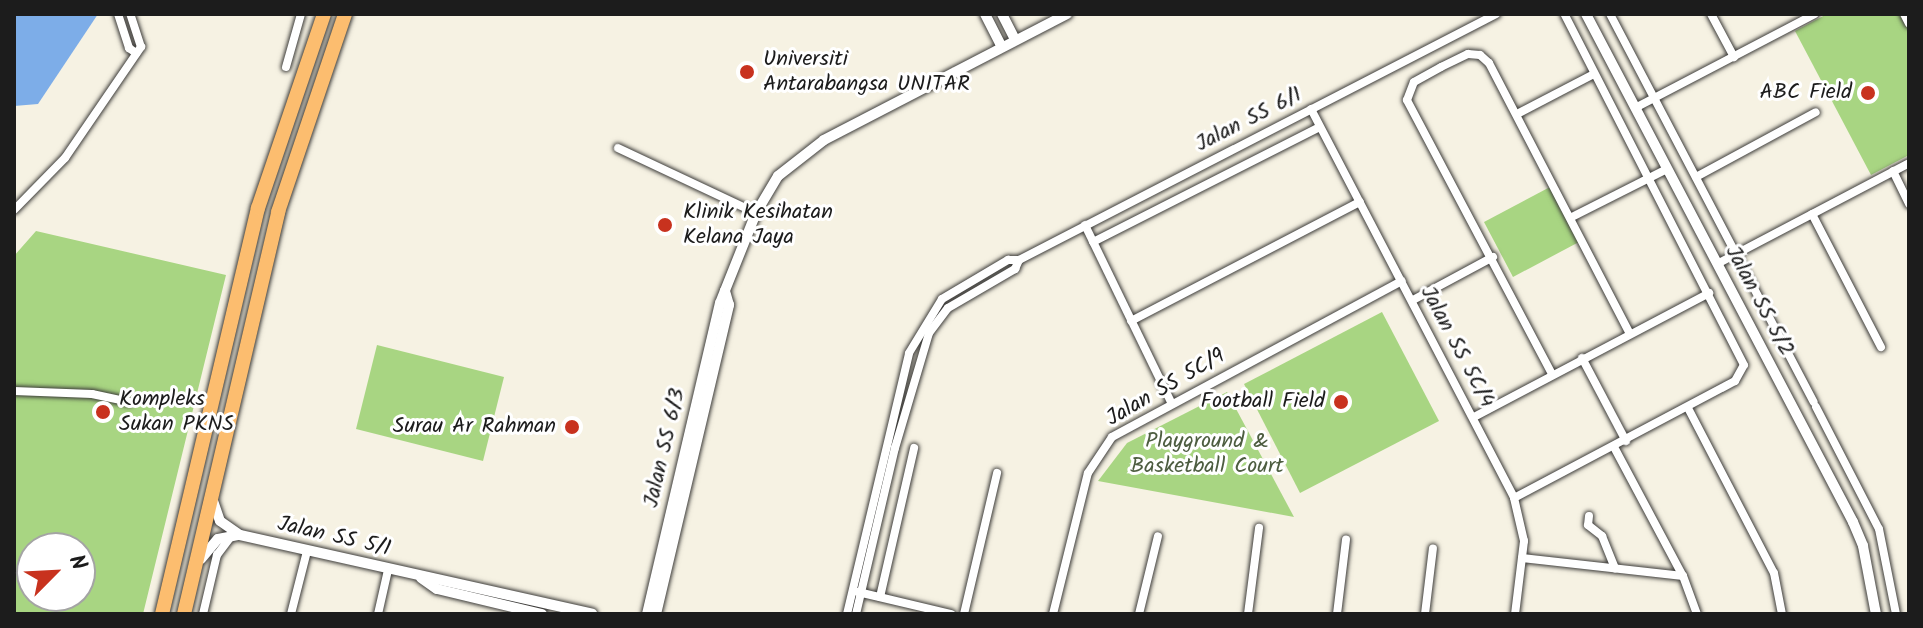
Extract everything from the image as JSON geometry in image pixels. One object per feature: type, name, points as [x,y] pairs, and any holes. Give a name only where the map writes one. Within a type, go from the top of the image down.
[{"type":"highway","points":[[162,614],[258,208],[322,14]]},
{"type":"highway","points":[[184,614],[278,212],[345,14]]},
{"type":"street","points":[[118,14],[129,48],[136,53]]},
{"type":"street","points":[[14,210],[65,158],[141,47],[130,14]]},
{"type":"street","points":[[286,67],[301,14]]},
{"type":"street","points":[[985,14],[1002,47]]},
{"type":"street","points":[[1002,14],[1015,40]]},
{"type":"street","name":"Jalan SS 6/3","points":[[655,599],[729,305],[725,291],[756,213],[778,176],[808,149],[1067,14]]},
{"type":"street","name":"Jalan SS 6/1","points":[[847,614],[856,592],[929,333],[948,308],[1015,269],[1019,260],[1496,14]]},
{"type":"street","points":[[1514,498],[1735,381],[1744,365],[1564,14]]},
{"type":"street","name":"Jalan SS 5/2","points":[[1586,14],[1853,522],[1867,561],[1876,614]]},
{"type":"street","points":[[1610,14],[1879,529],[1896,614]]},
{"type":"street","points":[[1711,14],[1734,57]]},
{"type":"street","points":[[1904,14],[1909,24]]},
{"type":"street","points":[[1635,108],[1812,15]]},
{"type":"street","points":[[1552,374],[1493,257],[1407,100],[1408,91],[1441,67],[1468,54],[1480,55],[1517,114],[1630,334]]},
{"type":"street","points":[[1517,114],[1594,74]]},
{"type":"street","name":"Jalan SS 5C/4","points":[[1311,109],[1514,498],[1523,527],[1515,614]]},
{"type":"street","points":[[1696,177],[1816,112]]},
{"type":"street","points":[[1093,242],[1320,127]]},
{"type":"street","points":[[618,148],[756,213]]},
{"type":"street","points":[[1717,264],[1909,163]]},
{"type":"street","points":[[1572,217],[1667,169]]},
{"type":"street","points":[[1893,171],[1909,204]]},
{"type":"street","points":[[1131,321],[1360,202]]},
{"type":"street","points":[[1812,214],[1881,347]]},
{"type":"street","points":[[1085,225],[1171,402]]},
{"type":"street","points":[[1413,300],[1493,257]]},
{"type":"street","name":"Jalan SS 5C/9","points":[[1053,614],[1088,473],[1112,437],[1171,402],[1402,281]]},
{"type":"street","points":[[1474,417],[1709,293]]},
{"type":"street","points":[[1582,358],[1626,441]]},
{"type":"street","points":[[14,391],[92,394],[129,402]]},
{"type":"street","points":[[1688,408],[1774,573],[1782,614]]},
{"type":"street","points":[[1614,447],[1683,576],[1697,614]]},
{"type":"street","points":[[880,597],[914,448]]},
{"type":"street","points":[[964,614],[997,473]]},
{"type":"street","points":[[212,496],[220,521],[240,535]]},
{"type":"street","points":[[1589,516],[1588,525],[1602,536],[1615,568]]},
{"type":"street","points":[[1248,614],[1259,528]]},
{"type":"street","points":[[196,567],[218,539],[240,535]]},
{"type":"street","points":[[203,614],[217,555],[225,540],[240,535]]},
{"type":"street","name":"Jalan SS 5/1","points":[[240,535],[592,614]]},
{"type":"street","points":[[1139,614],[1158,536]]},
{"type":"street","points":[[1337,614],[1346,540]]},
{"type":"street","points":[[1425,614],[1433,548]]},
{"type":"street","points":[[291,614],[307,551]]},
{"type":"street","points":[[1522,558],[1683,576]]},
{"type":"street","points":[[378,614],[388,570]]},
{"type":"street","name":"Jalan SS 5/1","points":[[419,577],[437,589],[542,614]]},
{"type":"street","points":[[856,592],[951,614]]},
{"type":"street","name":"Jalan SS 6/1","points":[[856,592],[856,614]]},
{"type":"street","points":[[644,614],[655,599]]},
{"type":"street","points":[[655,599],[659,614]]},
{"type":"green space","name":"ABC Field","points":[[1827,14],[1901,14],[1909,30],[1909,155],[1871,175],[1795,31]]},
{"type":"green space","points":[[1550,187],[1579,242],[1513,277],[1484,222]]},
{"type":"green space","name":"Kompleks Sukan PKNS","points":[[36,231],[226,275],[143,614],[14,614],[14,256]]},
{"type":"green space","name":"Football Field","points":[[1382,312],[1439,421],[1300,493],[1244,384]]},
{"type":"green space","points":[[377,345],[504,377],[483,461],[356,429]]},
{"type":"green space","name":"Playground & Basketball Court","points":[[1227,392],[1294,517],[1098,481],[1127,443]]},
{"type":"water","points":[[14,14],[98,14],[38,104],[14,106]]},
{"type":"place","name":"Universiti Antarabangsa UNITAR","points":[[747,72]]},
{"type":"place","name":"ABC Field","points":[[1868,93]]},
{"type":"place","name":"Klinik Kesihatan Kelana Jaya","points":[[665,225]]},
{"type":"place","name":"Football Field","points":[[1341,402]]},
{"type":"place","name":"Kompleks Sukan PKNS","points":[[103,412]]},
{"type":"place","name":"Surau Ar Rahman","points":[[572,427]]}]
